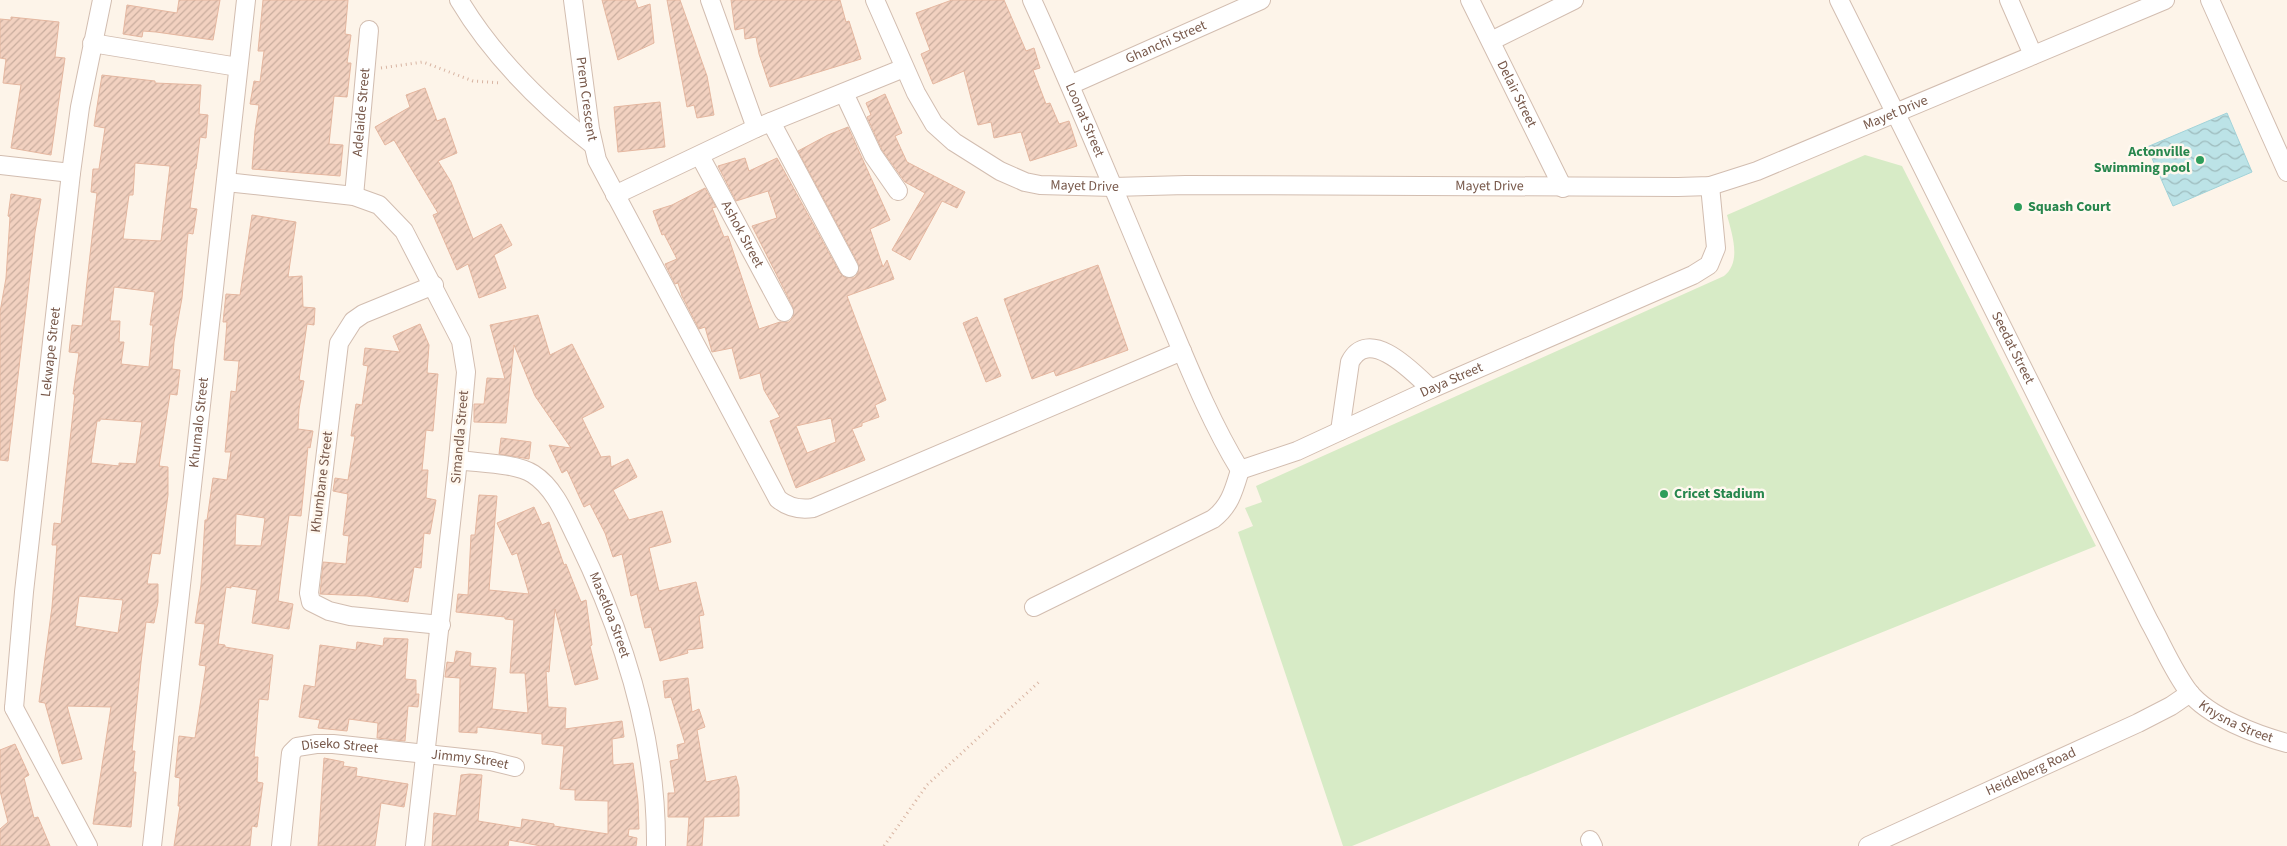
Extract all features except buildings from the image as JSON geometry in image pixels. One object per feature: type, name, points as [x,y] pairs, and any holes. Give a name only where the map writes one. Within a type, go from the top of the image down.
[{"type":"street","name":"Lekwape Street","points":[[7,712],[24,592],[71,173],[80,107],[102,0]]},
{"type":"street","name":"Khumalo Street","points":[[152,846],[246,0]]},
{"type":"street","points":[[459,0],[469,17],[507,66],[552,113],[594,145]]},
{"type":"street","name":"Prem Crescent","points":[[573,0],[576,35],[597,160],[778,499],[793,508],[813,508],[828,502],[1182,351]]},
{"type":"street","points":[[710,0],[764,125],[849,268]]},
{"type":"street","name":"Mayet Drive","points":[[876,0],[904,68],[934,124],[954,142],[1000,171],[1025,182],[1040,185],[1113,187],[1196,185],[1562,188],[1710,186],[1757,171],[2165,0]]},
{"type":"street","name":"Loonat Street","points":[[1032,0],[1070,85],[1182,351]]},
{"type":"street","name":"Ghanchi Street","points":[[1070,85],[1260,0]]},
{"type":"street","name":"Delair Street","points":[[1470,0],[1562,188]]},
{"type":"street","points":[[1491,41],[1574,0]]},
{"type":"street","name":"Seedat Street","points":[[1839,0],[2145,612],[2190,693]]},
{"type":"street","points":[[2009,0],[2033,55]]},
{"type":"street","points":[[2210,0],[2287,172]]},
{"type":"street","name":"Adelaide Street","points":[[354,196],[369,30]]},
{"type":"street","points":[[92,43],[238,67]]},
{"type":"street","points":[[615,195],[764,125],[904,68]]},
{"type":"street","points":[[844,93],[873,155],[898,191]]},
{"type":"street","name":"Ashok Street","points":[[700,156],[784,312]]},
{"type":"street","points":[[0,165],[71,173]]},
{"type":"street","name":"Simandla Street","points":[[226,182],[354,196],[379,205],[404,231],[454,324],[464,354],[466,372],[458,460],[415,846]]},
{"type":"street","name":"Daya Street","points":[[1240,470],[1297,451],[1431,389],[1694,275],[1709,265],[1716,248],[1710,186]]},
{"type":"street","name":"Khumbane Street","points":[[434,285],[364,314],[353,321],[339,343],[309,593],[311,602],[338,614],[441,625]]},
{"type":"street","points":[[1340,431],[1350,362],[1361,352],[1374,349],[1387,353],[1406,365],[1431,389]]},
{"type":"street","points":[[1034,608],[1213,519],[1223,512],[1229,502],[1240,470],[1227,448],[1182,351]]},
{"type":"street","name":"Masetloa Street","points":[[458,460],[519,469],[532,473],[552,491],[566,517],[600,587],[618,631],[635,690],[654,790],[656,846]]},
{"type":"street","name":"Knysna Street","points":[[2190,693],[2226,720],[2287,743]]},
{"type":"street","name":"Heidelberg Road","points":[[1868,846],[2138,723],[2172,706],[2190,693]]},
{"type":"street","points":[[7,712],[68,804],[88,846]]},
{"type":"street","name":"Diseko Street","points":[[281,846],[291,753],[296,748],[316,744],[333,744],[424,753]]},
{"type":"street","name":"Jimmy Street","points":[[424,753],[491,761],[515,767]]},
{"type":"path","points":[[366,71],[423,62],[473,81],[504,84]]},
{"type":"path","points":[[884,846],[927,785],[1040,681]]},
{"type":"green space","name":"Cricet Stadium","points":[[1865,155],[1902,166],[2096,546],[1352,846],[1343,846],[1238,532],[1253,526],[1245,508],[1262,502],[1256,486],[1724,276],[1730,270],[1734,256],[1733,239],[1727,215]]},
{"type":"water","name":"Actonville Swimming pool","points":[[2227,113],[2252,172],[2173,206],[2147,147]]},
{"type":"place","name":"Actonville Swimming pool","points":[[2200,160]]},
{"type":"place","name":"Squash Court","points":[[2018,207]]},
{"type":"place","name":"Cricet Stadium","points":[[1664,494]]}]
